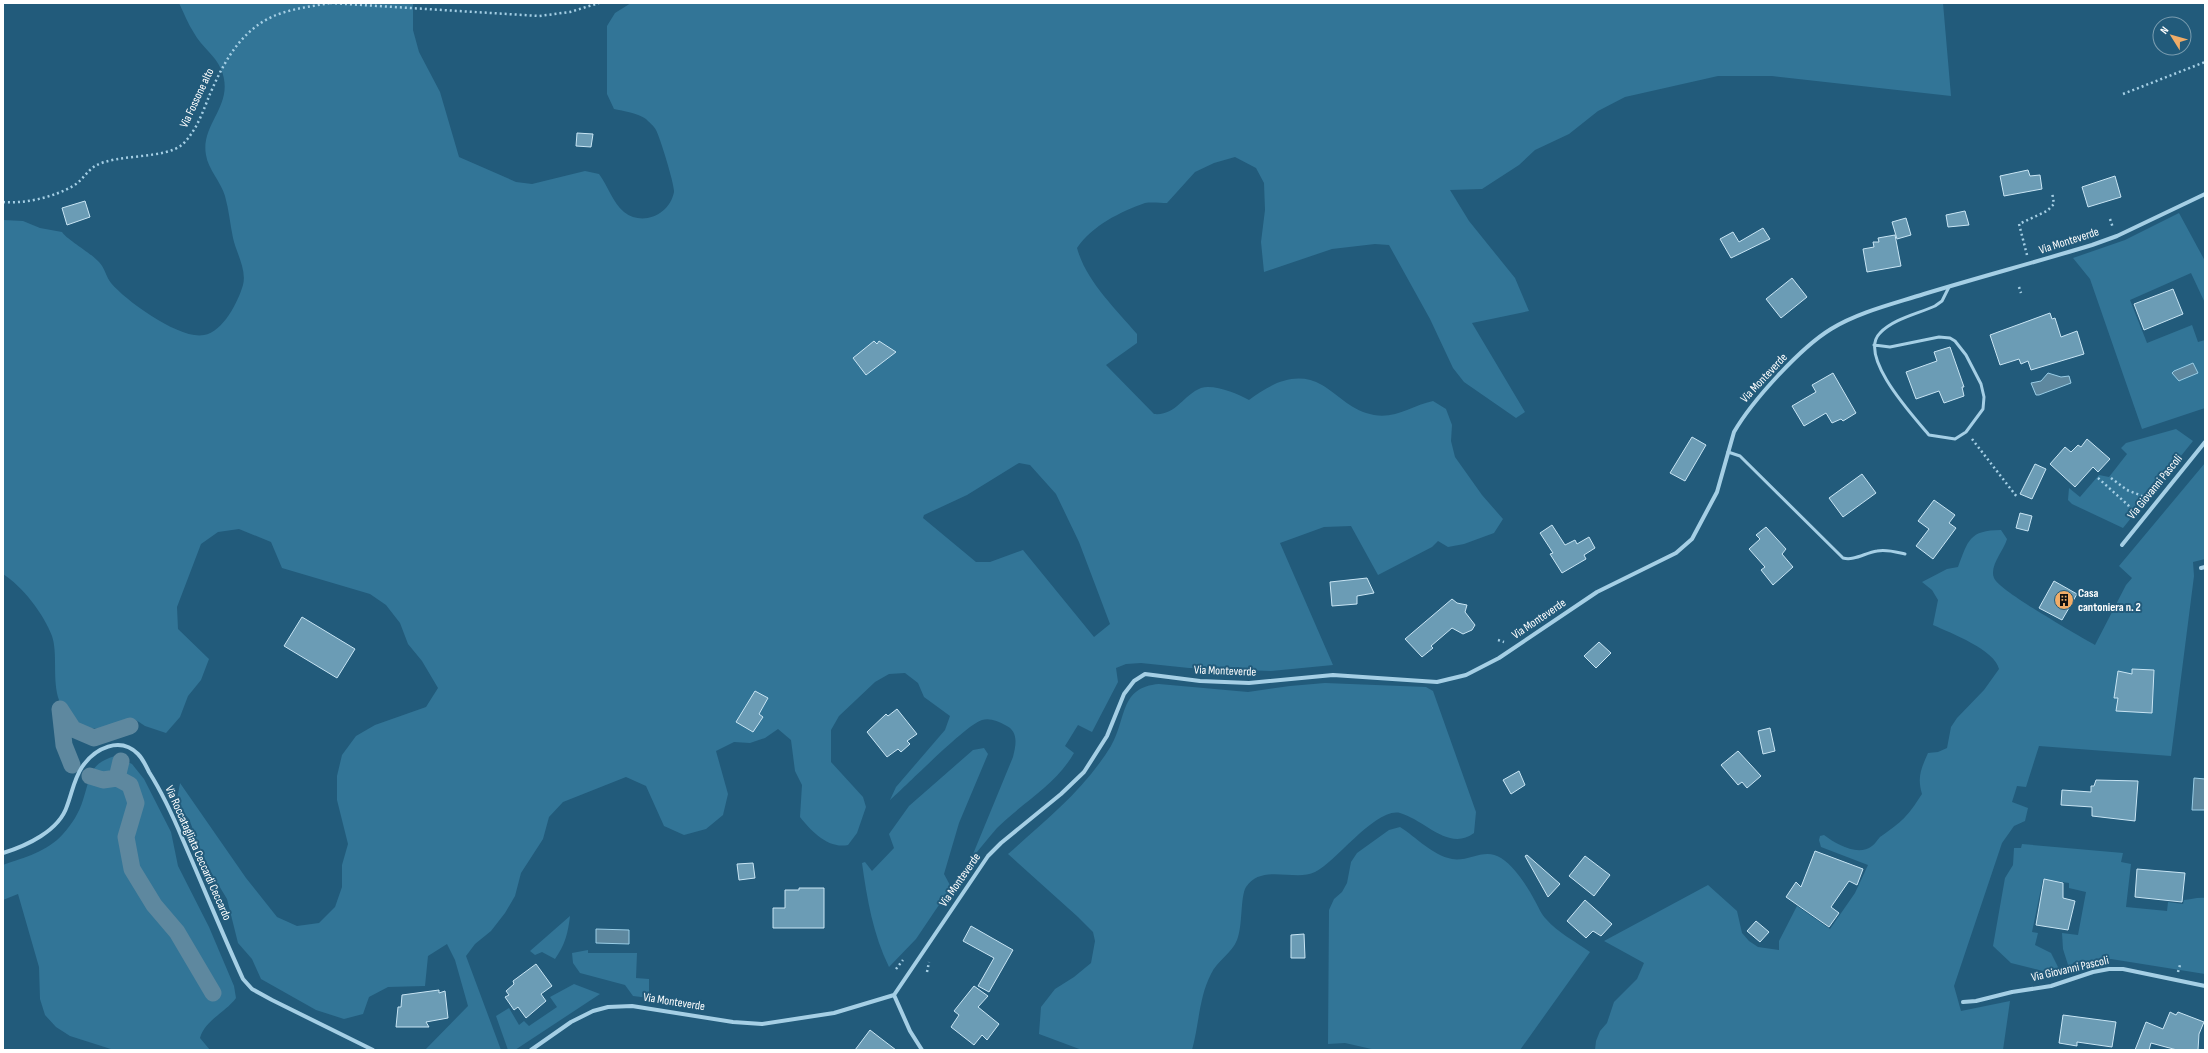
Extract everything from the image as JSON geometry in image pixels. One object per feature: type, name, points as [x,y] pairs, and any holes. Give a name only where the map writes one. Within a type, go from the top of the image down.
[{"type":"street","name":"Via Monteverde","points":[[531,1050],[571,1022],[593,1011],[608,1007],[632,1006],[733,1022],[762,1024],[834,1013],[894,995],[988,856],[1001,843],[1061,794],[1084,772],[1107,736],[1124,694],[1134,681],[1145,674],[1200,681],[1249,683],[1333,675],[1437,682],[1466,675],[1499,658],[1597,592],[1676,553],[1692,539],[1706,516],[1717,492],[1734,432],[1753,403],[1810,344],[1830,329],[1855,317],[2105,240],[2205,194]]},
{"type":"street","name":"Via Giovanni Pascoli","points":[[2122,545],[2159,497],[2205,442]]},
{"type":"street","name":"Via Roccatagliata Ceccardi Ceccardo","points":[[3,853],[24,845],[54,826],[67,808],[72,788],[82,767],[93,754],[106,747],[119,744],[129,748],[139,755],[166,799],[244,979],[252,989],[373,1050]]},
{"type":"street","name":"Via Giovanni Pascoli","points":[[1963,1002],[1976,1001],[2012,992],[2051,986],[2109,968],[2123,969],[2205,986]]},
{"type":"street","points":[[894,995],[910,1031],[922,1050]]},
{"type":"lane","points":[[1874,345],[1890,347],[1939,337],[1950,338],[1954,341],[1966,355],[1981,384],[1984,397],[1983,409],[1966,432],[1955,439],[1929,435],[1879,369],[1874,354],[1874,345],[1878,334],[1885,328],[1935,306],[1942,301],[1949,287]]},
{"type":"lane","points":[[1728,452],[1740,456],[1843,558],[1849,560],[1877,551],[1891,550],[1906,554]]},
{"type":"path","name":"Via Fossone alto","points":[[3,202],[45,197],[74,186],[94,166],[108,160],[157,154],[181,145],[195,130],[220,69],[242,38],[263,21],[282,13],[330,3],[538,16],[570,12],[599,3]]},
{"type":"path","points":[[2122,94],[2172,77],[2205,62]]},
{"type":"path","points":[[2027,256],[2019,224],[2047,211],[2054,204],[2052,192]]},
{"type":"path","points":[[2110,219],[2114,230]]},
{"type":"path","points":[[2019,288],[2021,293]]},
{"type":"path","points":[[1966,432],[2018,497]]},
{"type":"path","points":[[2098,478],[2128,505],[2134,515],[2142,520]]},
{"type":"path","points":[[2111,478],[2127,490],[2149,499],[2159,497]]},
{"type":"shaded area","points":[[179,3],[413,3],[413,30],[419,52],[440,92],[459,157],[516,182],[532,184],[585,171],[599,174],[620,208],[631,216],[639,218],[655,216],[667,207],[674,192],[674,188],[661,142],[653,126],[639,115],[614,109],[607,94],[607,26],[615,13],[631,3],[1943,3],[1951,96],[1772,76],[1718,76],[1625,97],[1598,111],[1569,134],[1535,150],[1519,165],[1482,189],[1450,190],[1469,221],[1515,278],[1529,311],[1472,323],[1525,412],[1516,418],[1464,382],[1453,368],[1430,319],[1389,245],[1375,244],[1332,249],[1264,272],[1261,242],[1265,210],[1264,183],[1256,168],[1235,157],[1214,163],[1195,172],[1167,203],[1145,203],[1108,220],[1083,240],[1077,248],[1081,260],[1094,283],[1137,334],[1137,343],[1106,365],[1154,414],[1168,412],[1189,395],[1201,388],[1219,388],[1249,400],[1274,384],[1293,379],[1303,379],[1322,385],[1353,407],[1374,415],[1390,415],[1433,401],[1446,409],[1452,425],[1451,441],[1455,457],[1482,495],[1503,519],[1494,533],[1464,544],[1448,547],[1438,541],[1432,547],[1378,575],[1351,526],[1324,527],[1280,543],[1333,665],[1271,671],[1189,668],[1141,663],[1126,664],[1116,668],[1118,682],[1092,732],[1078,725],[1065,746],[1074,753],[1066,765],[1058,775],[997,828],[971,859],[1013,757],[1015,739],[1013,731],[1000,722],[991,720],[985,719],[974,724],[951,743],[890,800],[896,787],[945,730],[950,716],[924,697],[918,683],[905,673],[889,674],[875,682],[839,716],[831,730],[831,762],[863,797],[866,807],[857,833],[848,845],[841,846],[827,842],[809,828],[800,817],[802,785],[795,771],[791,740],[778,729],[765,738],[750,743],[734,742],[716,751],[728,794],[723,815],[706,829],[684,835],[664,826],[646,786],[626,777],[563,802],[549,817],[543,839],[521,873],[515,896],[505,913],[491,931],[475,944],[466,956],[501,1050],[425,1050],[468,1006],[455,960],[447,944],[428,956],[425,986],[388,987],[369,997],[363,1014],[344,1019],[316,1010],[261,979],[252,959],[238,943],[227,899],[206,864],[189,819],[176,805],[180,783],[246,878],[277,917],[297,926],[319,923],[335,907],[342,887],[342,865],[348,844],[337,800],[337,776],[342,755],[356,736],[375,725],[426,707],[438,688],[422,661],[408,644],[400,623],[386,605],[370,594],[282,568],[271,542],[239,529],[218,532],[201,544],[177,607],[178,629],[209,659],[201,680],[188,696],[180,717],[166,733],[145,726],[136,720],[103,729],[83,728],[59,700],[56,684],[54,643],[44,619],[25,593],[3,574],[3,220],[23,221],[40,228],[62,232],[99,262],[111,283],[118,291],[154,318],[181,332],[194,335],[211,333],[229,315],[243,285],[244,273],[233,238],[228,206],[221,186],[209,165],[206,155],[208,133],[221,104],[224,93],[224,82],[221,69],[212,55],[197,38]],"holes":[[[1019,463],[1030,465],[1056,494],[1079,542],[1110,624],[1094,637],[1023,550],[990,562],[976,562],[923,518],[924,515],[967,495]]]},
{"type":"shaded area","points":[[2179,213],[2205,261],[2205,303],[2191,273],[2130,300],[2147,343],[2192,325],[2198,342],[2205,340],[2205,408],[2142,429],[2090,279],[2073,258],[2125,240]]},
{"type":"shaded area","points":[[2193,363],[2198,373],[2179,381],[2172,373],[2174,371]]},
{"type":"shaded area","points":[[2048,373],[2061,377],[2069,376],[2071,383],[2036,395],[2031,383],[2041,381]]},
{"type":"shaded area","points":[[2176,429],[2193,441],[2123,528],[2072,504],[2068,500],[2069,488],[2080,497],[2099,475],[2109,477],[2127,454],[2121,448],[2126,443]]},
{"type":"shaded area","points":[[2205,463],[2205,559],[2193,562],[2194,576],[2171,756],[2039,746],[2026,787],[2017,786],[2012,802],[2028,808],[2025,821],[2014,826],[2002,843],[1954,986],[1961,1011],[2010,1001],[2003,1050],[1595,1050],[1596,1041],[1600,1031],[1607,1023],[1614,1002],[1637,979],[1644,963],[1604,941],[1708,885],[1737,911],[1742,933],[1749,941],[1758,947],[1779,950],[1779,941],[1797,906],[1830,929],[1855,893],[1868,865],[1821,847],[1819,840],[1820,836],[1824,835],[1847,848],[1860,850],[1872,846],[1880,837],[1894,827],[1908,813],[1922,794],[1920,773],[1928,753],[1938,752],[1947,748],[1951,727],[1957,718],[1984,690],[1999,669],[1996,662],[1990,655],[1981,649],[1961,637],[1933,625],[1938,600],[1932,590],[1922,582],[1947,569],[1958,567],[1964,550],[1971,539],[1976,535],[1982,532],[2001,530],[2007,539],[1995,563],[1993,573],[1994,578],[1999,584],[2023,602],[2095,645],[2126,585],[2132,578],[2119,566]]},
{"type":"shaded area","points":[[1325,683],[1426,687],[1433,691],[1476,812],[1474,833],[1465,838],[1455,839],[1446,837],[1400,813],[1390,813],[1368,826],[1334,858],[1315,872],[1307,875],[1270,874],[1253,880],[1246,887],[1244,892],[1239,934],[1235,945],[1214,969],[1207,983],[1192,1050],[1082,1050],[1039,1034],[1041,1007],[1055,989],[1074,977],[1091,963],[1095,941],[1093,932],[1078,917],[1008,854],[1064,804],[1089,777],[1111,746],[1130,698],[1137,691],[1146,686],[1159,684],[1248,692]]},
{"type":"shaded area","points":[[984,748],[988,754],[959,823],[944,874],[951,887],[916,939],[889,967],[883,955],[871,916],[862,863],[865,862],[872,871],[894,848],[889,834],[909,806],[973,750]]},
{"type":"shaded area","points":[[115,756],[132,764],[144,779],[171,832],[178,866],[209,927],[234,986],[236,998],[206,1026],[200,1038],[210,1050],[114,1050],[70,1036],[56,1027],[45,1015],[40,999],[39,967],[18,894],[3,900],[3,865],[43,850],[57,840],[77,814],[95,767],[106,759]]},
{"type":"shaded area","points":[[2194,778],[2205,779],[2205,810],[2192,810]]},
{"type":"shaded area","points":[[1400,827],[1431,850],[1445,857],[1452,859],[1465,859],[1483,854],[1489,854],[1501,858],[1511,866],[1520,877],[1550,924],[1590,952],[1520,1050],[1376,1050],[1345,1043],[1328,1044],[1329,910],[1334,899],[1342,892],[1347,883],[1351,862],[1357,853],[1389,830]]},
{"type":"shaded area","points":[[2022,844],[2123,853],[2121,862],[2131,864],[2126,907],[2167,911],[2168,902],[2183,904],[2184,900],[2205,898],[2205,974],[2111,959],[2098,961],[2081,968],[2078,963],[2074,962],[2069,968],[2063,949],[2062,933],[2078,935],[2086,892],[2069,888],[2069,883],[2043,879],[2032,932],[2038,933],[2035,945],[2051,953],[2061,973],[2059,975],[2011,963],[1993,946],[2005,878],[2013,865],[2014,848],[2021,848]]},
{"type":"shaded area","points":[[570,916],[566,939],[555,959],[542,952],[535,955],[530,951]]},
{"type":"shaded area","points":[[596,929],[629,930],[629,944],[596,943]]},
{"type":"shaded area","points":[[588,950],[588,953],[637,953],[636,978],[649,979],[649,998],[633,996],[625,985],[580,973],[573,963],[572,953]]},
{"type":"shaded area","points":[[574,984],[600,994],[515,1050],[508,1050],[496,1016],[509,1008],[519,1025],[524,1021],[529,1026],[557,1007],[550,997]]},
{"type":"building","points":[[577,133],[593,134],[591,147],[576,146]]},
{"type":"building","points":[[2028,170],[2030,176],[2040,175],[2042,189],[2004,196],[2000,176]]},
{"type":"building","points":[[2115,176],[2121,197],[2088,207],[2082,187]]},
{"type":"building","points":[[85,201],[90,217],[67,225],[62,208]]},
{"type":"building","points":[[1965,211],[1969,225],[1948,227],[1946,215]]},
{"type":"building","points":[[1906,218],[1911,235],[1897,239],[1892,222]]},
{"type":"building","points":[[1763,228],[1770,239],[1731,258],[1720,239],[1733,232],[1739,242]]},
{"type":"building","points":[[1895,235],[1901,266],[1867,272],[1863,249],[1874,247],[1873,242],[1879,242],[1878,238]]},
{"type":"building","points":[[1792,278],[1807,297],[1781,318],[1766,299]]},
{"type":"building","points":[[2173,289],[2183,314],[2144,330],[2134,304]]},
{"type":"building","points":[[2050,313],[2052,319],[2055,318],[2061,337],[2077,331],[2084,354],[2031,370],[2028,361],[2021,364],[2019,359],[2000,365],[1990,335]]},
{"type":"building","points":[[874,341],[877,344],[879,341],[896,352],[866,375],[853,358]]},
{"type":"building","points":[[1950,347],[1964,387],[1962,387],[1964,396],[1944,403],[1939,391],[1916,399],[1906,372],[1937,361],[1934,352]]},
{"type":"building","points":[[1833,373],[1856,413],[1843,421],[1841,419],[1832,423],[1826,413],[1804,426],[1792,406],[1816,392],[1812,385]]},
{"type":"building","points":[[1692,437],[1706,445],[1685,481],[1670,473]]},
{"type":"building","points":[[2087,439],[2110,459],[2098,472],[2093,467],[2075,487],[2050,464],[2065,447],[2071,452],[2078,445],[2081,447]]},
{"type":"building","points":[[2035,464],[2046,469],[2032,499],[2020,494]]},
{"type":"building","points":[[1862,474],[1876,493],[1843,517],[1829,498]]},
{"type":"building","points":[[1934,500],[1955,515],[1949,523],[1956,528],[1933,559],[1916,546],[1929,529],[1918,521]]},
{"type":"building","points":[[2020,513],[2032,516],[2028,531],[2016,528]]},
{"type":"building","points":[[1552,525],[1565,545],[1575,540],[1577,544],[1589,537],[1595,548],[1584,555],[1586,559],[1562,573],[1550,554],[1553,553],[1540,533]]},
{"type":"building","points":[[1766,527],[1786,549],[1782,554],[1793,567],[1773,585],[1761,570],[1765,567],[1749,549],[1760,539],[1756,535]]},
{"type":"building","points":[[1367,578],[1374,593],[1357,596],[1357,604],[1332,606],[1330,582]]},
{"type":"building","points":[[2054,581],[2077,594],[2062,620],[2039,608]]},
{"type":"building","points":[[1452,599],[1457,603],[1467,605],[1465,612],[1475,625],[1472,630],[1463,634],[1452,628],[1431,646],[1433,648],[1422,657],[1405,639]]},
{"type":"building","points":[[302,617],[355,649],[337,678],[284,646]]},
{"type":"building","points":[[1599,642],[1611,653],[1596,668],[1584,656]]},
{"type":"building","points":[[2132,669],[2154,670],[2152,713],[2116,711],[2118,698],[2114,698],[2118,671],[2132,674]]},
{"type":"building","points":[[755,691],[768,698],[759,714],[763,717],[753,732],[736,722]]},
{"type":"building","points":[[897,709],[917,734],[907,741],[910,744],[901,752],[898,749],[887,757],[867,732],[886,714],[888,716]]},
{"type":"building","points":[[1770,728],[1775,751],[1763,754],[1758,731]]},
{"type":"building","points":[[1738,751],[1761,776],[1747,788],[1742,782],[1738,785],[1721,765]]},
{"type":"building","points":[[1519,771],[1525,785],[1511,794],[1503,780]]},
{"type":"building","points":[[2096,780],[2138,781],[2135,821],[2092,816],[2092,807],[2061,805],[2062,790],[2091,792],[2091,786],[2094,786]]},
{"type":"building","points":[[1815,851],[1863,869],[1857,885],[1849,881],[1831,907],[1839,913],[1829,927],[1786,897],[1796,882],[1801,887]]},
{"type":"building","points":[[1527,855],[1560,884],[1548,897],[1525,856]]},
{"type":"building","points":[[1585,856],[1610,875],[1594,896],[1569,876]]},
{"type":"building","points":[[753,863],[755,878],[739,880],[737,864]]},
{"type":"building","points":[[2137,869],[2185,873],[2182,902],[2135,897]]},
{"type":"building","points":[[2044,879],[2063,883],[2063,898],[2075,901],[2068,930],[2036,925]]},
{"type":"building","points":[[799,888],[824,888],[824,928],[773,928],[773,908],[785,908],[785,890],[799,890]]},
{"type":"building","points":[[1585,900],[1612,924],[1601,936],[1593,931],[1586,938],[1567,921]]},
{"type":"building","points":[[1756,921],[1769,932],[1760,942],[1747,931]]},
{"type":"building","points":[[971,926],[1013,950],[989,992],[978,986],[994,958],[963,941]]},
{"type":"building","points":[[1304,934],[1305,958],[1291,958],[1291,935]]},
{"type":"building","points":[[536,964],[552,986],[541,994],[546,1001],[526,1018],[518,1007],[514,1010],[505,997],[509,995],[506,991],[514,984],[513,981]]},
{"type":"building","points":[[974,986],[988,996],[978,1007],[999,1024],[987,1040],[982,1035],[974,1045],[951,1027],[959,1015],[954,1011]]},
{"type":"building","points":[[439,990],[439,993],[445,991],[448,1018],[426,1022],[429,1027],[396,1027],[398,1007],[401,1007],[402,995]]},
{"type":"building","points":[[2170,1012],[2176,1015],[2178,1012],[2204,1022],[2199,1034],[2198,1050],[2177,1050],[2151,1043],[2149,1050],[2135,1050],[2146,1022],[2163,1029]]},
{"type":"building","points":[[2063,1015],[2116,1022],[2112,1047],[2077,1042],[2077,1046],[2059,1043]]},
{"type":"building","points":[[870,1030],[879,1037],[896,1050],[855,1050]]},
{"type":"waterway","points":[[72,765],[64,745],[60,709],[73,729],[94,738],[130,726]]},
{"type":"waterway","points":[[121,761],[117,778],[130,785],[136,803],[126,837],[132,869],[154,905],[177,932],[213,993]]},
{"type":"waterway","points":[[90,776],[103,780],[117,778]]},
{"type":"place","name":"Casa cantoniera n. 2","points":[[2064,600]]}]
